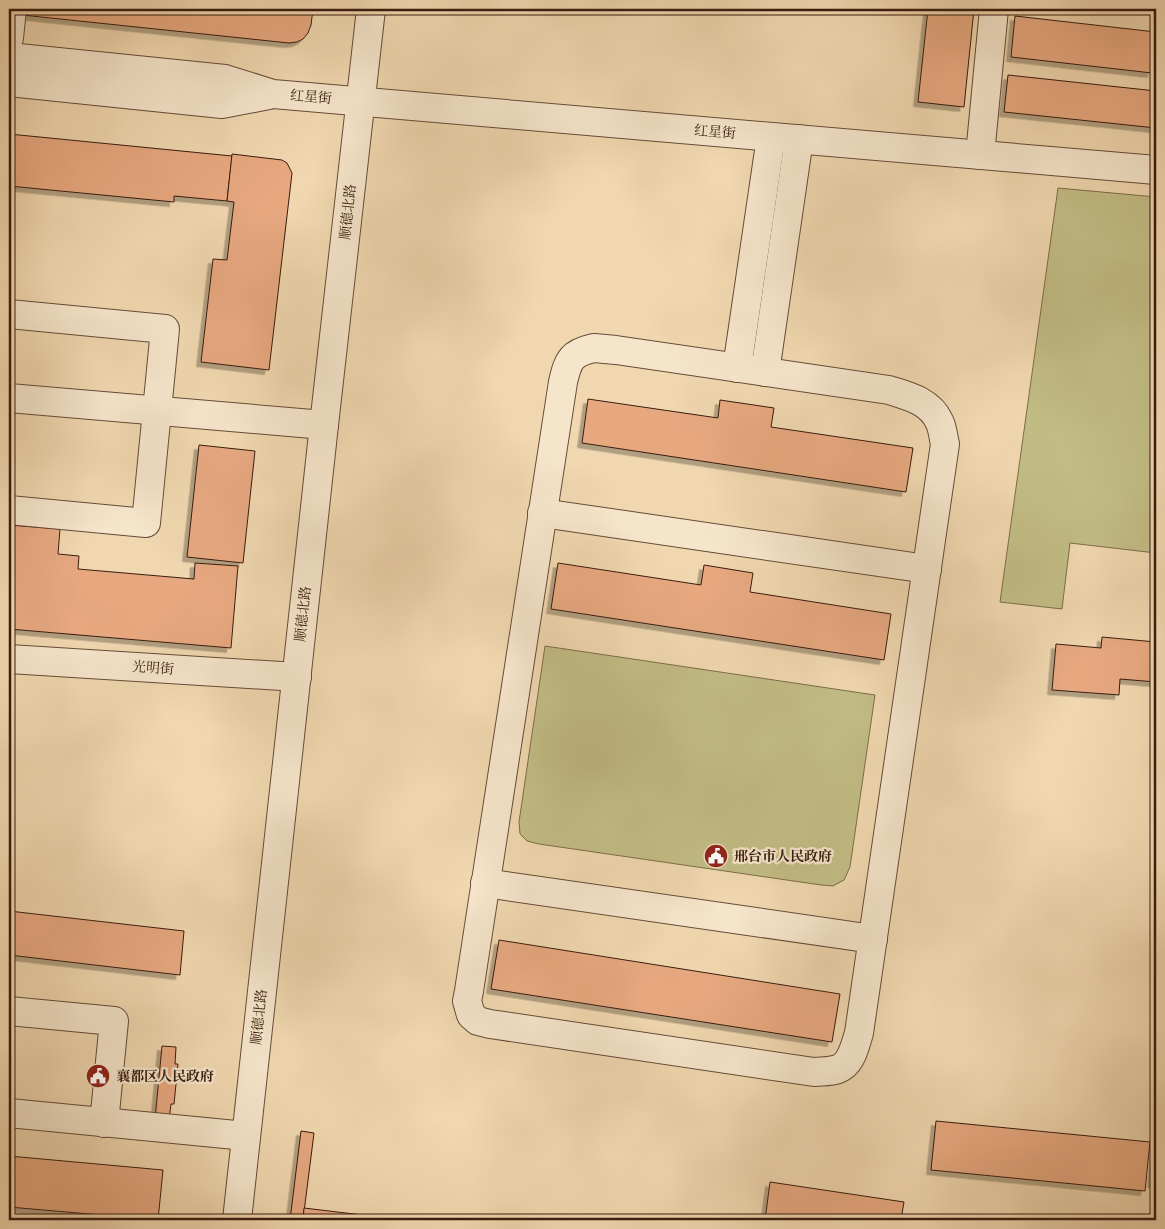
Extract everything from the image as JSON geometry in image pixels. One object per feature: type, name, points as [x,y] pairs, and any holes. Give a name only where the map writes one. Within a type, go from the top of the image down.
[{"type":"street","points":[[9,38],[12,9]]},
{"type":"street","name":"顺德北路","points":[[237,1220],[371,9]]},
{"type":"street","points":[[980,155],[994,9]]},
{"type":"street","name":"红星街","points":[[9,57],[225,79],[273,94],[1156,170]]},
{"type":"street","name":"红星街","points":[[9,82],[222,104],[273,94]]},
{"type":"street","points":[[737,368],[771,137]]},
{"type":"street","points":[[764,372],[799,139]]},
{"type":"street","points":[[9,314],[165,329],[146,523],[9,510]]},
{"type":"street","points":[[594,348],[764,372],[889,390],[913,397],[922,402],[939,419],[942,428],[944,444],[927,569],[860,1033],[853,1053],[848,1061],[839,1069],[814,1072],[490,1024],[478,1020],[471,1015],[467,1001],[566,367],[571,359],[582,351],[594,348]]},
{"type":"street","points":[[9,398],[324,425]]},
{"type":"street","points":[[542,513],[927,569]]},
{"type":"street","name":"光明街","points":[[9,659],[297,677]]},
{"type":"street","points":[[486,883],[873,939]]},
{"type":"street","points":[[9,1011],[114,1021],[104,1123]]},
{"type":"street","points":[[9,1114],[246,1136]]},
{"type":"shaded area","points":[[1058,188],[1156,197],[1156,553],[1070,543],[1062,609],[1000,602]]},
{"type":"shaded area","points":[[545,646],[875,695],[850,867],[844,880],[833,886],[821,885],[527,841],[520,834],[519,822]]},
{"type":"building","points":[[22,9],[313,9],[308,33],[303,39],[289,43],[22,15]]},
{"type":"building","points":[[928,9],[974,9],[964,107],[918,102]]},
{"type":"building","points":[[1015,16],[1156,32],[1152,73],[1011,57]]},
{"type":"building","points":[[1008,75],[1156,91],[1156,128],[1004,112]]},
{"type":"building","points":[[9,134],[232,156],[227,201],[174,196],[174,202],[9,186]]},
{"type":"building","points":[[232,154],[282,160],[287,163],[292,173],[269,370],[201,362],[213,259],[227,260],[234,202],[227,201]]},
{"type":"building","points":[[588,399],[718,418],[720,400],[774,408],[771,427],[913,448],[906,492],[582,443]]},
{"type":"building","points":[[199,445],[255,451],[243,563],[187,557]]},
{"type":"building","points":[[9,525],[60,529],[58,554],[79,556],[78,569],[194,579],[195,563],[238,566],[231,648],[9,629]]},
{"type":"building","points":[[558,563],[701,585],[704,565],[753,573],[750,592],[891,614],[884,660],[551,609]]},
{"type":"building","points":[[1102,637],[1156,642],[1156,682],[1120,679],[1119,695],[1052,690],[1056,644],[1101,648]]},
{"type":"building","points":[[9,911],[184,931],[180,975],[9,955]]},
{"type":"building","points":[[499,940],[840,994],[832,1042],[491,989]]},
{"type":"building","points":[[162,1046],[176,1047],[175,1064],[178,1064],[174,1104],[171,1104],[169,1120],[155,1119]]},
{"type":"building","points":[[936,1121],[1150,1142],[1145,1191],[931,1170]]},
{"type":"building","points":[[301,1131],[314,1133],[303,1220],[290,1220]]},
{"type":"building","points":[[1156,1141],[1156,1184],[1152,1183]]},
{"type":"building","points":[[9,1156],[163,1170],[158,1220],[9,1207]]},
{"type":"building","points":[[770,1182],[904,1202],[901,1220],[765,1220]]},
{"type":"building","points":[[304,1208],[404,1220],[303,1220]]},
{"type":"place","name":"邢台市人民政府","points":[[716,856]]},
{"type":"place","name":"襄都区人民政府","points":[[98,1076]]}]
